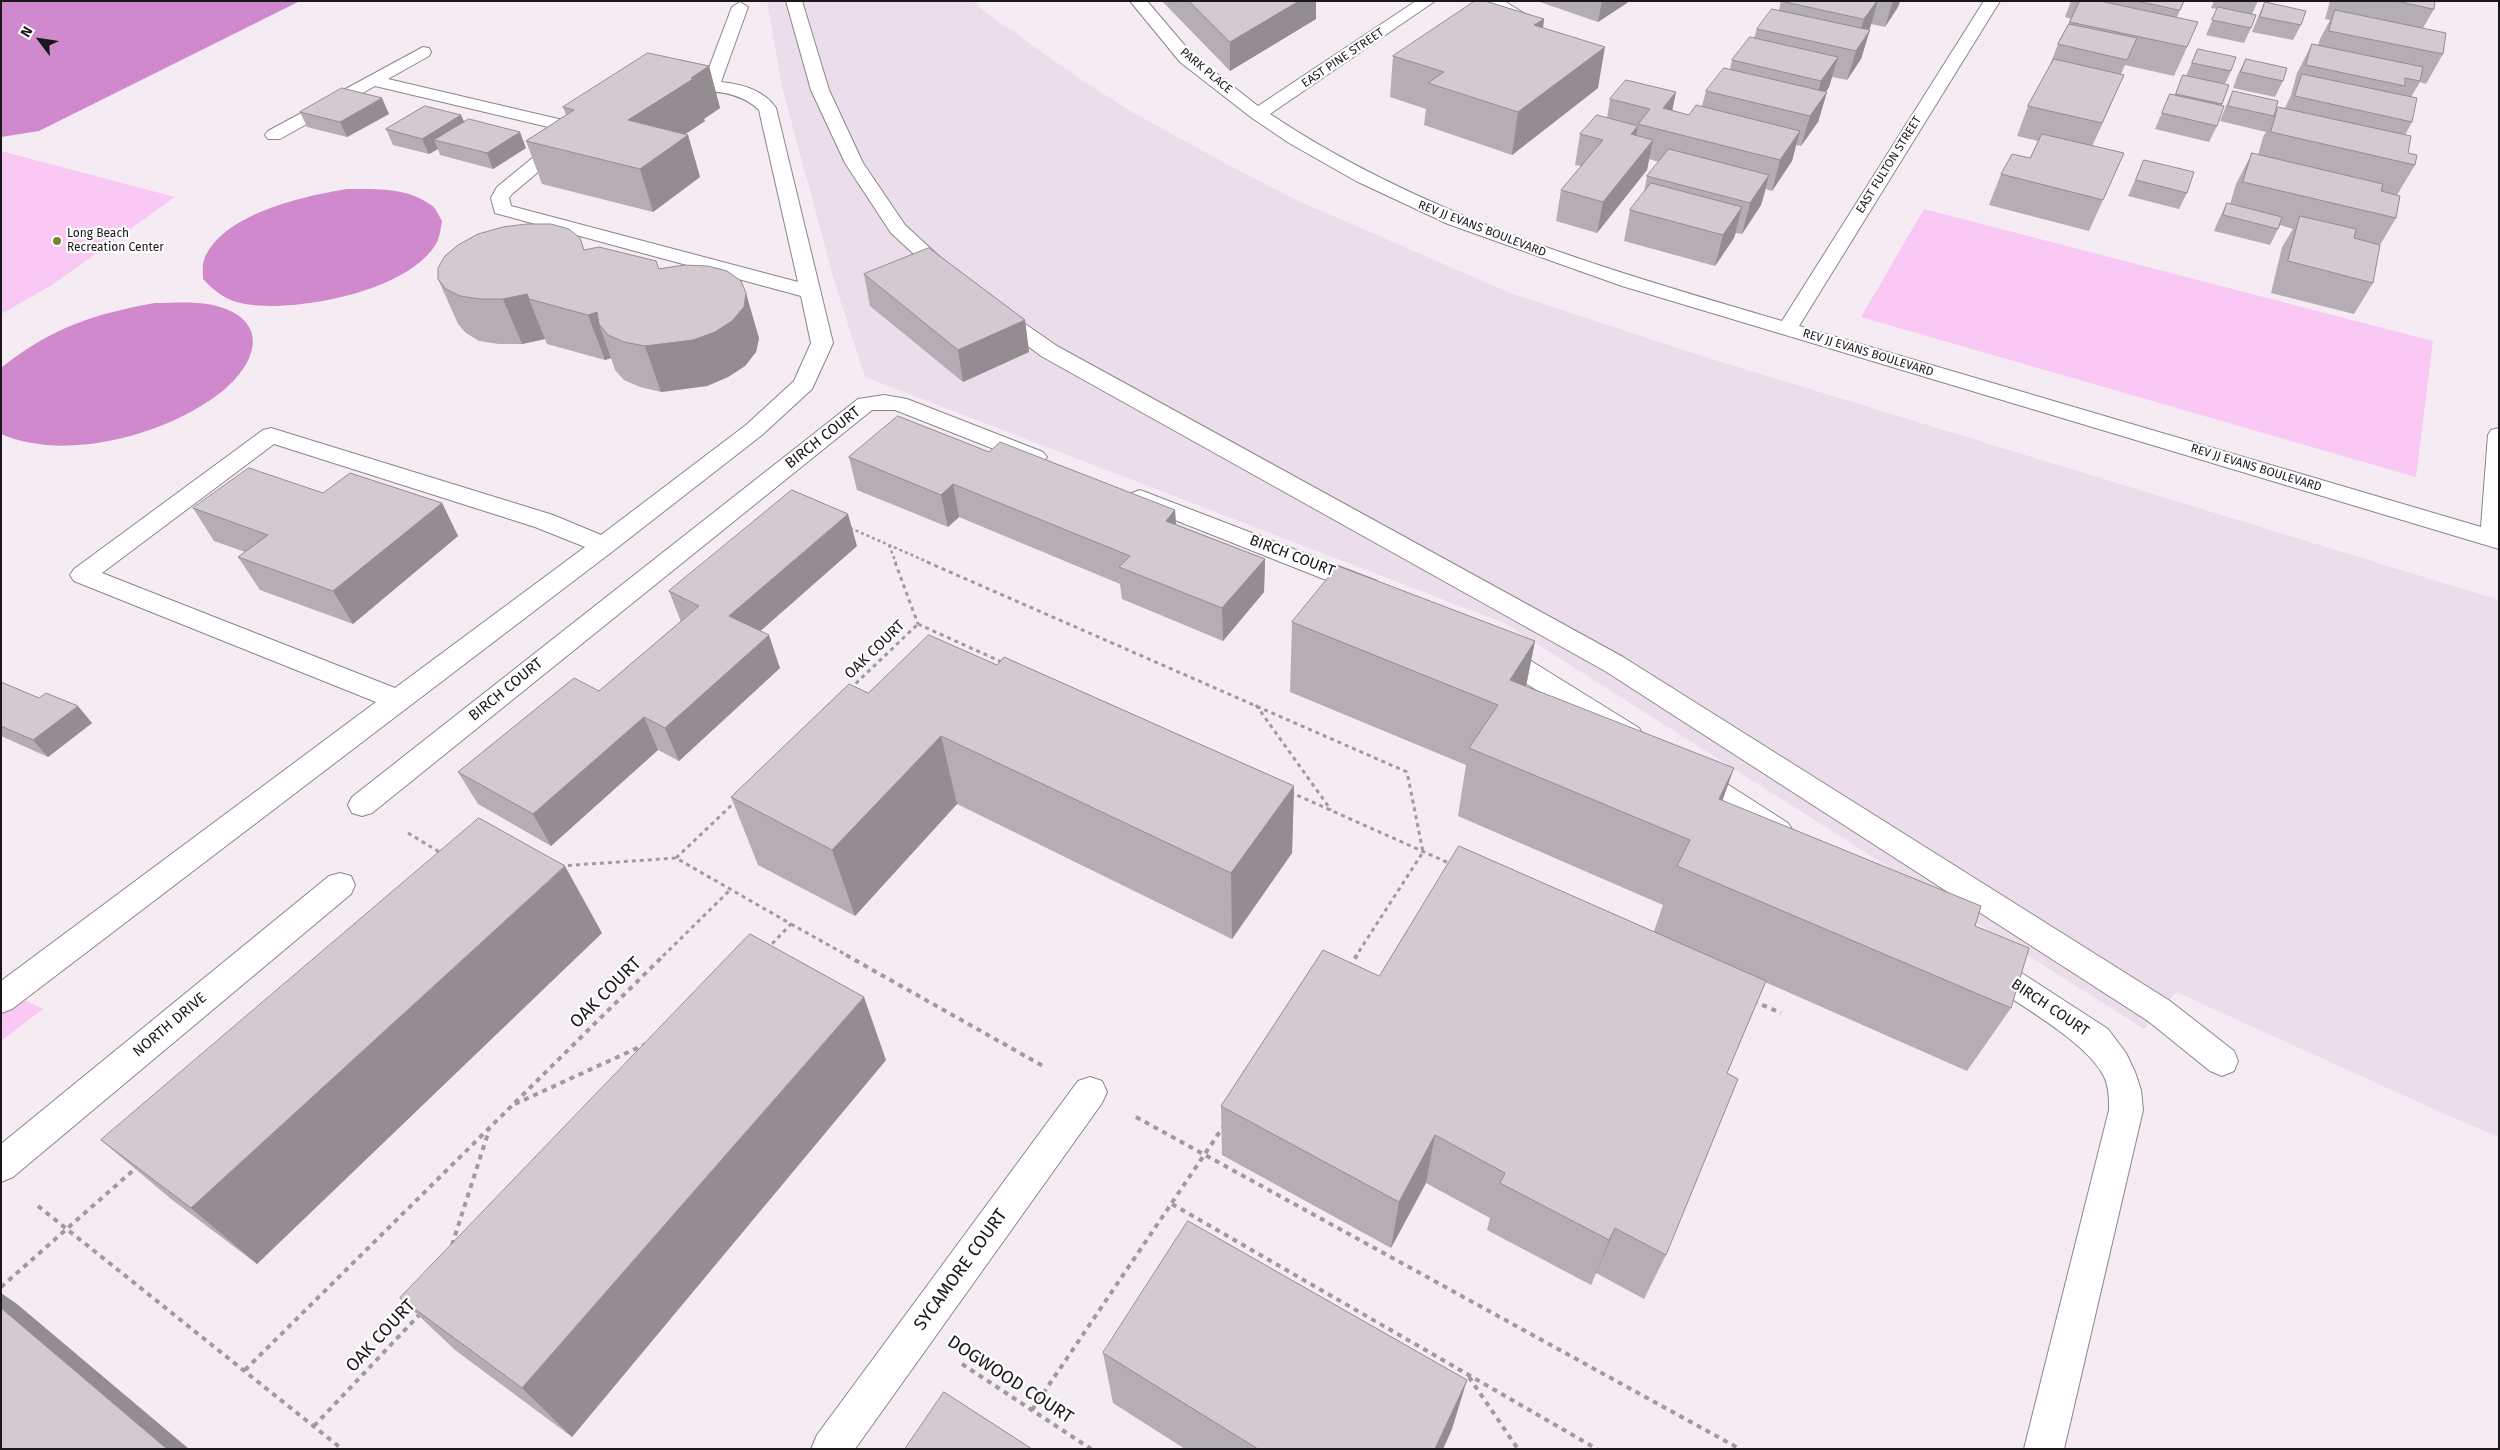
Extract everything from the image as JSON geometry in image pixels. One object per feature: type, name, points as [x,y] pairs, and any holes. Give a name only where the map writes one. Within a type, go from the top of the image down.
[{"type":"street","points":[[794,1],[820,90],[854,162],[898,229],[974,297],[1050,351],[1614,664],[2159,1011],[2222,1062]]},
{"type":"street","name":"PARK PLACE","points":[[1138,1],[1186,58],[1258,114]]},
{"type":"street","name":"EAST PINE STREET","points":[[1258,114],[1428,1]]},
{"type":"street","points":[[1492,1],[1545,30]]},
{"type":"street","name":"EAST FULTON STREET","points":[[1788,329],[1992,1]]},
{"type":"street","points":[[711,86],[740,7]]},
{"type":"street","points":[[274,135],[422,52]]},
{"type":"street","points":[[372,80],[585,124],[504,191],[500,198],[502,209],[810,292]]},
{"type":"street","points":[[1,999],[604,545],[754,430],[804,384],[822,343],[767,108],[759,100],[738,90],[711,86],[658,87]]},
{"type":"street","name":"REV JJ EVANS BOULEVARD","points":[[1258,114],[1295,139],[1363,177],[1455,220],[1629,282],[2495,540]]},
{"type":"street","name":"BIRCH COURT","points":[[362,805],[866,404],[884,402],[898,404],[1057,465]]},
{"type":"street","points":[[398,700],[83,575],[271,435],[544,521],[604,545]]},
{"type":"street","points":[[2495,540],[2499,436]]},
{"type":"street","name":"BIRCH COURT","points":[[1112,487],[1336,573],[1390,597]]},
{"type":"street","points":[[1477,641],[1536,675],[1801,846]]},
{"type":"street","name":"NORTH DRIVE","points":[[1,1166],[340,885]]},
{"type":"street","name":"BIRCH COURT","points":[[1966,953],[2096,1039],[2110,1054],[2124,1081],[2126,1110],[2044,1449]]},
{"type":"street","name":"SYCAMORE COURT","points":[[831,1449],[1090,1092]]},
{"type":"path","points":[[845,526],[1407,772],[1424,852],[1348,968]]},
{"type":"path","points":[[888,544],[918,624],[1008,664]]},
{"type":"path","name":"OAK COURT","points":[[848,692],[918,624]]},
{"type":"path","points":[[1255,705],[1331,810]]},
{"type":"path","points":[[1286,790],[1459,868]]},
{"type":"path","points":[[676,858],[741,796]]},
{"type":"path","points":[[362,805],[446,856]]},
{"type":"path","points":[[550,866],[676,858],[1204,1156],[1740,1449]]},
{"type":"path","name":"OAK COURT","points":[[245,1370],[730,889]]},
{"type":"path","points":[[764,953],[791,924]]},
{"type":"path","points":[[1746,997],[1781,1013]]},
{"type":"path","points":[[512,1106],[648,1043]]},
{"type":"path","points":[[1032,1410],[1225,1124]]},
{"type":"path","points":[[450,1251],[490,1127]]},
{"type":"path","points":[[1,1287],[142,1162]]},
{"type":"path","points":[[30,1199],[342,1449]]},
{"type":"path","points":[[1172,1204],[1597,1449]]},
{"type":"path","name":"OAK COURT","points":[[314,1426],[422,1312]]},
{"type":"path","name":"DOGWOOD COURT","points":[[915,1334],[1091,1449]]},
{"type":"path","points":[[1468,1374],[1518,1449]]},
{"type":"shaded area","points":[[1,1],[300,1],[39,131],[1,137]]},
{"type":"shaded area","points":[[767,1],[974,1],[981,9],[1077,77],[1132,112],[1232,167],[1298,201],[1513,294],[1705,357],[2499,600],[2499,1137],[2176,992],[2144,1029],[1504,623],[865,377],[836,287],[782,87]]},
{"type":"shaded area","name":"Long Beach Recreation Center","points":[[1,151],[175,197],[52,285],[1,314]]},
{"type":"shaded area","points":[[347,189],[391,190],[422,199],[434,208],[442,221],[438,240],[425,258],[405,273],[380,285],[322,301],[293,305],[267,306],[245,304],[233,301],[222,295],[203,279],[203,262],[213,244],[227,230],[245,219],[287,202]]},
{"type":"shaded area","points":[[1924,209],[2433,341],[2416,477],[1861,317]]},
{"type":"shaded area","points":[[155,303],[191,303],[218,306],[240,317],[248,326],[252,336],[249,358],[243,369],[225,389],[203,405],[176,419],[148,431],[118,439],[56,446],[27,442],[1,434],[2,367],[38,342],[74,324],[112,312]]},
{"type":"shaded area","points":[[1,989],[43,1009],[1,1041]]},
{"type":"building","points":[[1189,1],[1299,1],[1230,42]]},
{"type":"building","points":[[1475,1],[1485,1],[1544,19],[1534,25],[1605,47],[1518,112],[1428,83],[1444,72],[1393,56]]},
{"type":"building","points":[[1781,1],[1877,1],[1864,19]]},
{"type":"building","points":[[2080,1],[2100,1],[2198,22],[2187,47],[2070,22]]},
{"type":"building","points":[[2137,1],[2184,1],[2180,10]]},
{"type":"building","points":[[2397,1],[2435,1],[2434,9]]},
{"type":"building","points":[[2265,2],[2306,11],[2301,25],[2260,17]]},
{"type":"building","points":[[2218,7],[2256,15],[2251,28],[2212,20]]},
{"type":"building","points":[[1772,9],[1870,30],[1856,51],[1757,29]]},
{"type":"building","points":[[2335,10],[2446,33],[2443,54],[2329,31]]},
{"type":"building","points":[[2069,24],[2137,38],[2127,60],[2058,44]]},
{"type":"building","points":[[1750,37],[1838,57],[1821,81],[1732,60]]},
{"type":"building","points":[[2312,44],[2423,67],[2420,81],[2405,78],[2405,86],[2306,65]]},
{"type":"building","points":[[2198,49],[2236,57],[2231,71],[2192,63]]},
{"type":"building","points":[[648,53],[709,66],[691,78],[693,79],[628,120],[688,135],[640,169],[526,141],[574,110],[563,107]]},
{"type":"building","points":[[2054,59],[2124,75],[2102,123],[2028,106]]},
{"type":"building","points":[[2246,59],[2287,68],[2283,81],[2241,72]]},
{"type":"building","points":[[1724,68],[1827,92],[1810,116],[1706,91]]},
{"type":"building","points":[[2302,74],[2417,98],[2412,122],[2295,96]]},
{"type":"building","points":[[2183,75],[2229,85],[2222,104],[2176,94]]},
{"type":"building","points":[[1626,80],[1676,92],[1663,108],[1689,115],[1696,105],[1800,131],[1780,160],[1638,124],[1650,109],[1610,99]]},
{"type":"building","points":[[342,88],[382,98],[340,122],[300,112]]},
{"type":"building","points":[[2233,91],[2278,101],[2274,116],[2228,106]]},
{"type":"building","points":[[2170,94],[2224,106],[2217,126],[2162,113]]},
{"type":"building","points":[[425,106],[461,115],[422,139],[386,129]]},
{"type":"building","points":[[2278,107],[2411,136],[2408,153],[2417,155],[2415,165],[2271,132]]},
{"type":"building","points":[[1597,115],[1638,126],[1631,134],[1653,140],[1603,202],[1561,190],[1603,140],[1580,134]]},
{"type":"building","points":[[469,119],[520,132],[487,153],[434,140]]},
{"type":"building","points":[[2042,134],[2124,153],[2103,200],[2001,174],[2012,154],[2030,158]]},
{"type":"building","points":[[1669,149],[1769,175],[1750,203],[1647,176]]},
{"type":"building","points":[[2252,153],[2383,184],[2381,191],[2400,196],[2396,218],[2243,182]]},
{"type":"building","points":[[2144,160],[2194,172],[2187,193],[2136,180]]},
{"type":"building","points":[[1651,183],[1742,207],[1723,235],[1630,210]]},
{"type":"building","points":[[2227,203],[2282,217],[2278,229],[2223,215]]},
{"type":"building","points":[[2300,216],[2356,229],[2354,238],[2380,245],[2373,283],[2288,261]]},
{"type":"building","points":[[551,224],[569,229],[580,238],[584,250],[599,247],[656,261],[659,269],[684,265],[708,266],[727,271],[741,281],[746,293],[744,307],[732,321],[715,332],[693,340],[645,346],[624,342],[608,335],[599,324],[597,312],[588,315],[529,299],[527,294],[503,299],[480,299],[460,296],[446,289],[438,279],[438,268],[445,256],[458,245],[478,234],[503,227]]},
{"type":"building","points":[[929,248],[1025,320],[958,350],[864,274]]},
{"type":"building","points":[[898,416],[989,452],[1000,442],[1175,510],[1166,521],[1265,559],[1222,608],[1119,567],[1130,556],[953,484],[941,495],[849,457]]},
{"type":"building","points":[[249,468],[323,493],[350,473],[442,503],[333,591],[238,557],[268,535],[193,508]]},
{"type":"building","points":[[792,490],[848,514],[729,616],[769,635],[665,728],[644,717],[533,814],[458,772],[574,678],[599,691],[699,606],[669,591]]},
{"type":"building","points":[[1338,566],[1535,641],[1510,680],[1734,768],[1719,799],[1981,906],[1975,926],[2029,948],[2011,1008],[1677,866],[1690,840],[1469,748],[1498,705],[1292,622]]},
{"type":"building","points":[[929,635],[997,665],[1004,657],[1294,786],[1231,873],[941,736],[832,850],[731,797],[849,684],[868,693]]},
{"type":"building","points":[[1,682],[39,698],[46,693],[78,706],[33,740],[1,726]]},
{"type":"building","points":[[479,818],[565,866],[191,1208],[101,1140]]},
{"type":"building","points":[[1459,846],[1766,981],[1727,1073],[1738,1079],[1666,1255],[1615,1228],[1609,1240],[1500,1183],[1505,1173],[1435,1135],[1399,1202],[1221,1106],[1323,950],[1379,976]]},
{"type":"building","points":[[750,934],[864,997],[522,1388],[400,1298]]},
{"type":"building","points":[[1188,1221],[1467,1380],[1435,1449],[1258,1449],[1103,1353]]},
{"type":"building","points":[[1,1308],[167,1449],[1,1449]]},
{"type":"building","points":[[944,1392],[1032,1449],[905,1449]]},
{"type":"place","name":"Long Beach Recreation Center","points":[[57,241]]}]
